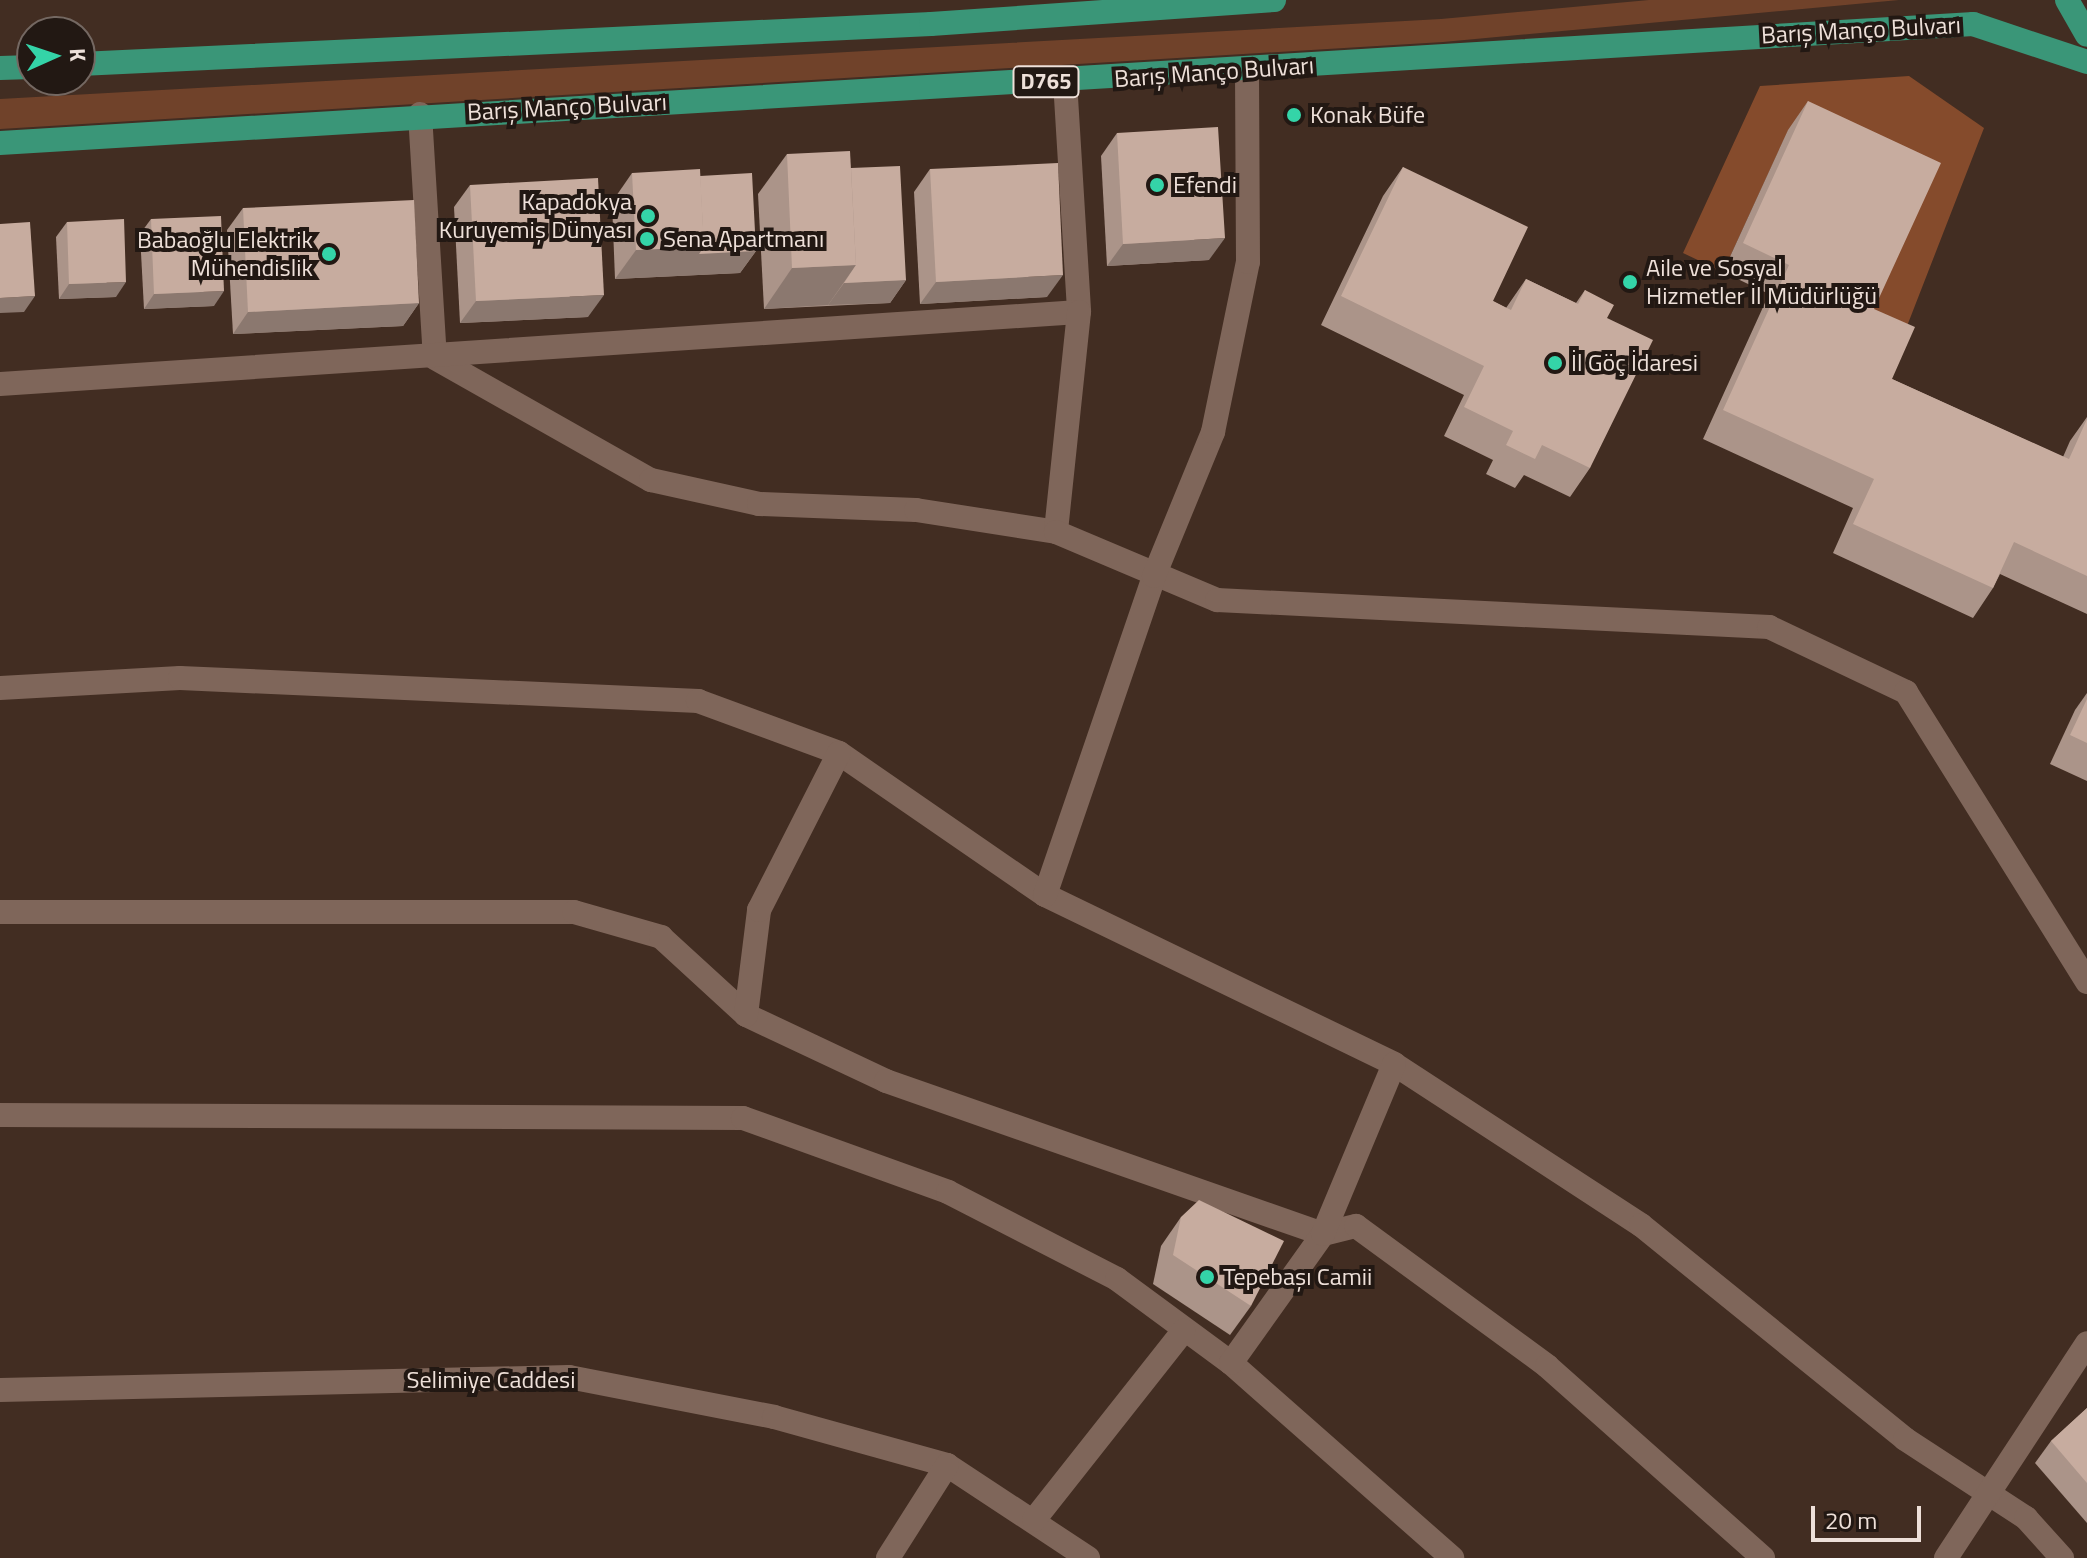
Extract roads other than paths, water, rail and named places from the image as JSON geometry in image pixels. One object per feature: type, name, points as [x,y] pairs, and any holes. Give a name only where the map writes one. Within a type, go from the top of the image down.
[{"type":"highway","points":[[96,63],[931,24],[1274,0]]},
{"type":"highway","points":[[2067,0],[2087,35]]},
{"type":"highway","name":"Barış Manço Bulvarı","points":[[0,143],[420,114],[1065,81],[1973,24],[2087,62]]},
{"type":"street","points":[[1045,895],[1154,576],[1213,432],[1248,262],[1247,70]]},
{"type":"street","points":[[1056,532],[1079,312],[1065,81]]},
{"type":"street","points":[[420,114],[435,358]]},
{"type":"street","points":[[0,384],[435,358],[1079,312]]},
{"type":"street","points":[[435,358],[651,480],[759,504],[916,510],[1056,532],[1154,576],[1217,600],[1769,627],[1906,692],[2087,982]]},
{"type":"street","points":[[0,688],[180,678],[698,701],[839,753],[1045,895],[1394,1064],[1641,1225],[1905,1439],[1987,1496],[2026,1518],[2062,1558]]},
{"type":"street","points":[[746,1015],[759,910],[839,753]]},
{"type":"street","points":[[0,912],[574,912],[661,937],[746,1015],[886,1081],[1323,1234],[1356,1226],[1547,1366],[1763,1558]]},
{"type":"street","points":[[1231,1363],[1323,1234],[1394,1064]]},
{"type":"street","points":[[0,1115],[743,1118],[948,1192],[1117,1279],[1183,1331],[1231,1363],[1452,1558]]},
{"type":"street","points":[[1034,1520],[1183,1331]]},
{"type":"street","points":[[1946,1558],[2087,1343]]},
{"type":"street","name":"Selimiye Caddesi","points":[[0,1390],[569,1377],[774,1417],[947,1465],[1088,1558]]},
{"type":"street","points":[[888,1558],[947,1465]]},
{"type":"place","name":"Konak Büfe","points":[[1294,115]]},
{"type":"place","name":"Efendi","points":[[1157,185]]},
{"type":"place","name":"Kapadokya Kuruyemiş Dünyası","points":[[648,216]]},
{"type":"place","name":"Sena Apartmanı","points":[[647,239]]},
{"type":"place","name":"Babaoğlu Elektrik Mühendislik","points":[[329,254]]},
{"type":"place","name":"Aile ve Sosyal Hizmetler İl Müdürlüğü","points":[[1630,282]]},
{"type":"place","name":"İl Göç İdaresi","points":[[1555,363]]},
{"type":"place","name":"Tepebaşı Camii","points":[[1207,1277]]}]
